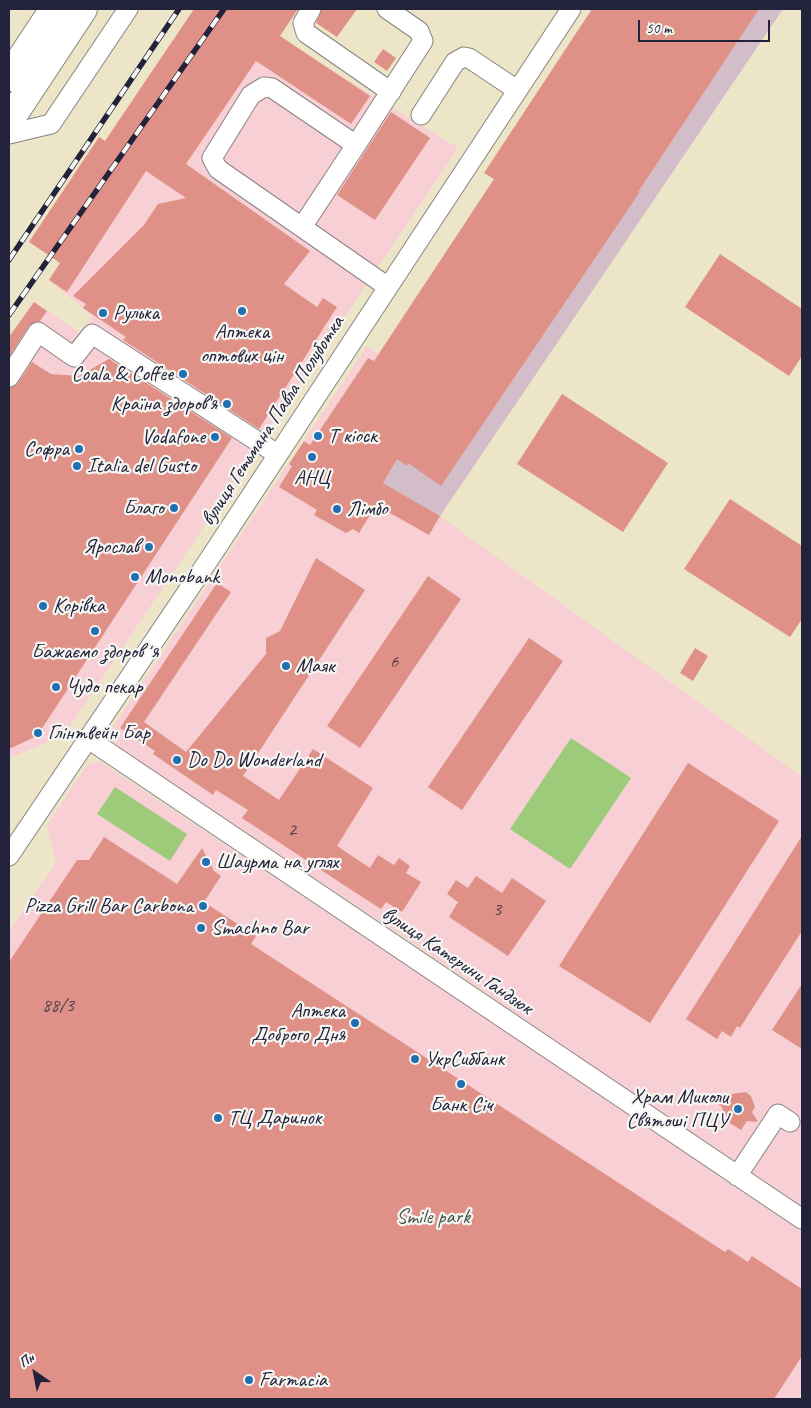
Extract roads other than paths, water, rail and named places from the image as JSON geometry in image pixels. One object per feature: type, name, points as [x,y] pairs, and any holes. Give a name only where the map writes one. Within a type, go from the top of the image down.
[{"type":"highway","points":[[9,77],[54,9]]},
{"type":"highway","points":[[9,121],[83,9]]},
{"type":"street","points":[[9,134],[51,124],[128,9]]},
{"type":"street","points":[[311,9],[303,23],[306,33],[391,92]]},
{"type":"street","points":[[302,227],[424,41],[419,31],[387,9]]},
{"type":"street","name":"вулиця Гетьмана Павла Полуботка","points":[[9,856],[210,558],[571,9]]},
{"type":"street","points":[[421,115],[455,62],[464,57],[469,58],[517,90]]},
{"type":"street","points":[[356,145],[272,88],[264,87],[251,95],[214,153],[213,164],[388,286]]},
{"type":"street","points":[[9,377],[38,332],[74,357],[92,334],[278,454]]},
{"type":"street","name":"вулиця Катерини Гандзюк","points":[[87,738],[802,1219]]},
{"type":"street","points":[[737,1176],[778,1114],[790,1122]]},
{"type":"railway","points":[[9,260],[179,9]]},
{"type":"railway","points":[[9,315],[224,9]]},
{"type":"place","name":"Аптека оптових цін","points":[[242,311]]},
{"type":"place","name":"Рулька","points":[[103,313]]},
{"type":"place","name":"Coala & Coffee","points":[[183,374]]},
{"type":"place","name":"Країна здоров'я","points":[[227,404]]},
{"type":"place","name":"Т кіоск","points":[[318,436]]},
{"type":"place","name":"Vodafone","points":[[215,437]]},
{"type":"place","name":"Софра","points":[[79,449]]},
{"type":"place","name":"АНЦ","points":[[312,457]]},
{"type":"place","name":"Italia del Gusto","points":[[77,466]]},
{"type":"place","name":"Благо","points":[[174,508]]},
{"type":"place","name":"Лімбо","points":[[337,509]]},
{"type":"place","name":"Ярослав","points":[[149,547]]},
{"type":"place","name":"Monobank","points":[[135,577]]},
{"type":"place","name":"Корівка","points":[[43,606]]},
{"type":"place","name":"Бажаємо здоровʼя","points":[[95,631]]},
{"type":"place","name":"Маяк","points":[[286,666]]},
{"type":"place","name":"Чудо пекар","points":[[56,687]]},
{"type":"place","name":"Глінтвейн Бар","points":[[38,733]]},
{"type":"place","name":"Do Do Wonderland","points":[[177,760]]},
{"type":"place","name":"Шаурма на углях","points":[[206,862]]},
{"type":"place","name":"Pizza Grill Bar Carbona","points":[[203,906]]},
{"type":"place","name":"Smachno Bar","points":[[201,928]]},
{"type":"place","name":"Аптека Доброго Дня","points":[[355,1023]]},
{"type":"place","name":"УкрСиббанк","points":[[415,1059]]},
{"type":"place","name":"Банк Січ","points":[[461,1084]]},
{"type":"place","name":"Храм Миколи Святоші ПЦУ","points":[[738,1109]]},
{"type":"place","name":"ТЦ Даринок","points":[[218,1118]]},
{"type":"place","name":"Farmacia","points":[[249,1380]]},
{"type":"park label","name":"Smile park","points":[[433,1217]]}]
